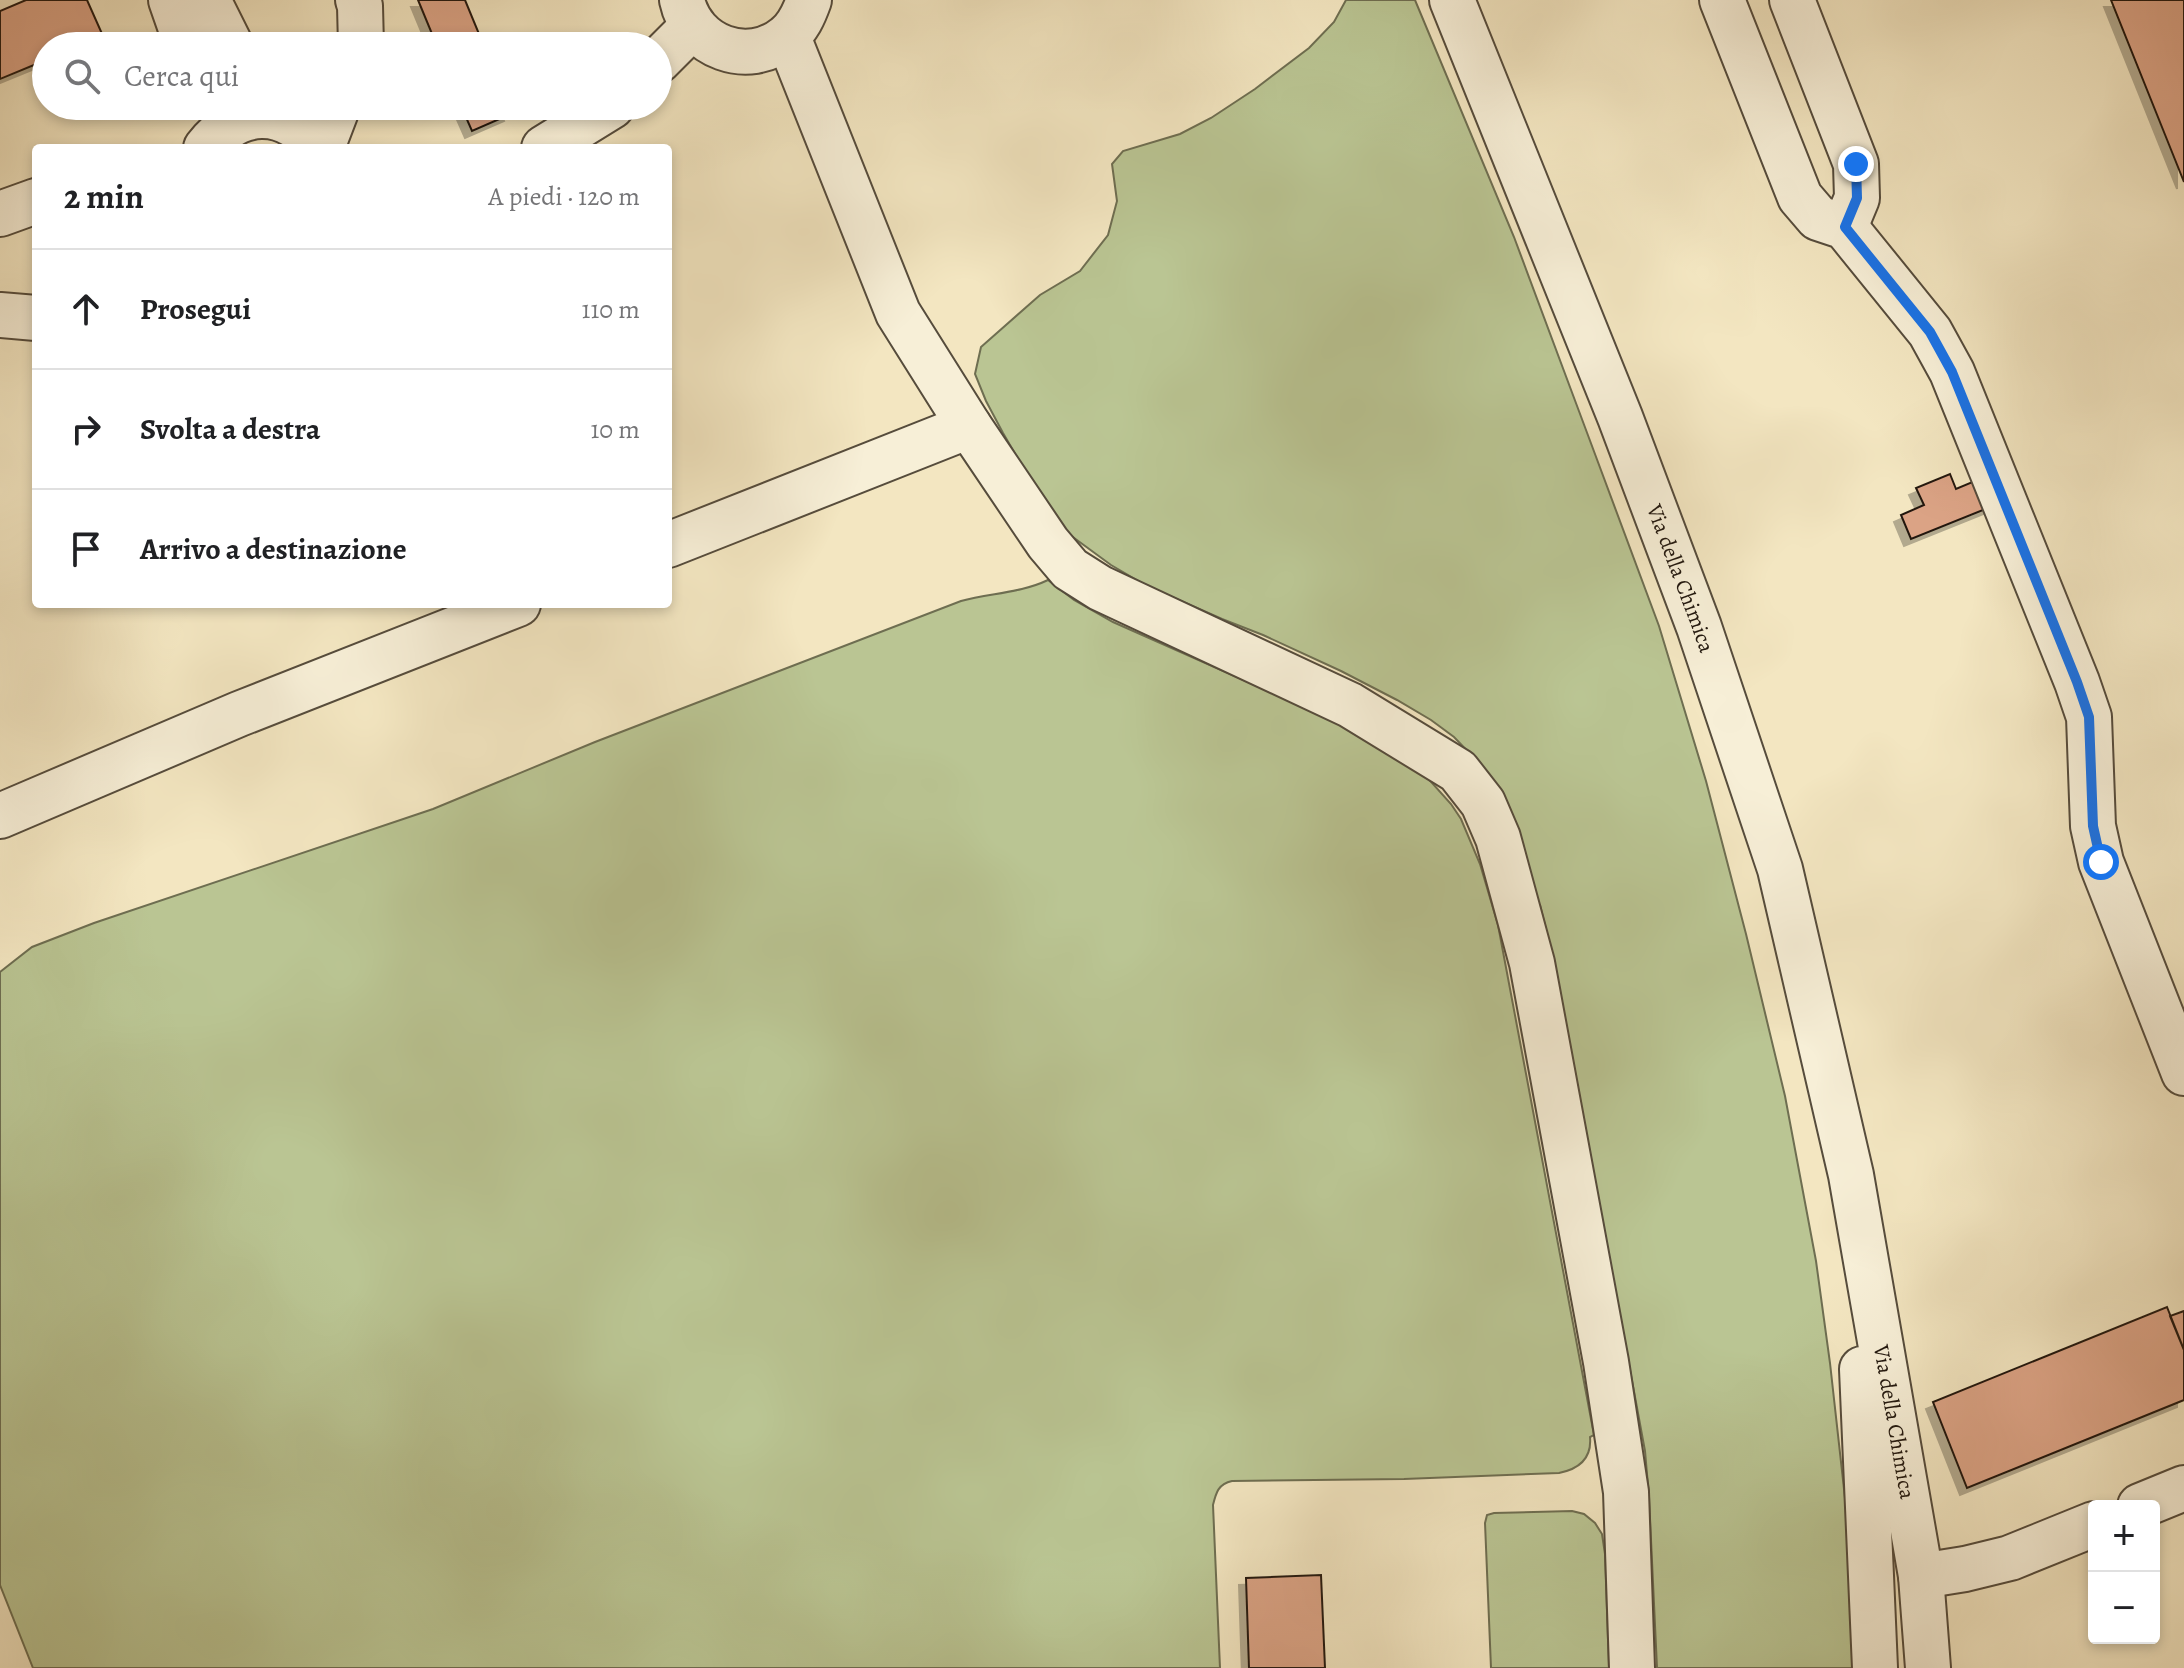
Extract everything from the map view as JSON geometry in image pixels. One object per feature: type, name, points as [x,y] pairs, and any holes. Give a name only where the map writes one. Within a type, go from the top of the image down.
[{"type":"lane","points":[[358,0],[361,32]]},
{"type":"lane","name":"Via della Chimica","points":[[1452,0],[1620,417],[1699,627],[1780,869],[1851,1175],[1921,1576],[1928,1668]]},
{"type":"lane","points":[[1722,0],[1800,197],[1818,218],[1845,227],[1930,332],[1952,372],[2089,717],[2093,826],[2101,862],[2184,1073]]},
{"type":"lane","points":[[1792,0],[1856,164],[1857,198],[1845,227]]},
{"type":"lane","points":[[197,13],[217,32]]},
{"type":"lane","points":[[672,39],[688,13],[708,41],[727,50],[749,53],[769,48],[798,18],[898,313],[969,426],[1048,543],[1070,569],[1100,588],[1350,705],[1458,771],[1483,803],[1498,838],[1532,963],[1606,1362],[1626,1492],[1632,1668]]},
{"type":"lane","points":[[210,129],[240,120]]},
{"type":"lane","points":[[285,120],[316,144]]},
{"type":"lane","points":[[321,144],[332,120]]},
{"type":"lane","points":[[550,144],[589,120]]},
{"type":"lane","points":[[0,214],[32,202]]},
{"type":"lane","points":[[0,315],[32,318]]},
{"type":"lane","points":[[672,543],[969,426]]},
{"type":"lane","points":[[0,816],[239,714],[508,608]]},
{"type":"lane","name":"Via della Chimica","points":[[1851,1175],[1875,1668]]},
{"type":"lane","points":[[1863,1389],[1893,1560],[1903,1668]]},
{"type":"lane","points":[[2155,1500],[2184,1488]]},
{"type":"lane","points":[[1921,1576],[2010,1558],[2088,1526]]},
{"type":"green space","points":[[1346,0],[1415,0],[1514,237],[1659,626],[1706,781],[1785,1096],[1816,1261],[1830,1363],[1856,1597],[1860,1668],[1657,1668],[1645,1451],[1556,970],[1540,905],[1535,900],[1478,762],[1454,737],[1397,700],[1263,635],[1147,586],[1111,565],[1066,532],[1048,510],[1003,433],[975,374],[981,347],[1040,295],[1080,271],[1108,235],[1117,201],[1112,164],[1123,151],[1180,134],[1255,89],[1309,48],[1334,22]]},
{"type":"green space","points":[[1048,580],[1074,600],[1113,622],[1347,726],[1425,775],[1461,819],[1480,864],[1498,925],[1594,1435],[1590,1437],[1589,1451],[1583,1462],[1559,1473],[1232,1481],[1224,1484],[1213,1505],[1220,1668],[33,1668],[0,1585],[0,972],[32,947],[94,923],[433,809],[595,742],[961,601],[1027,588]]},
{"type":"green space","points":[[1572,1511],[1584,1514],[1602,1534],[1609,1668],[1491,1668],[1487,1515]]},
{"type":"building","points":[[26,0],[87,0],[101,32],[32,32],[32,66],[0,79],[0,11]]},
{"type":"building","points":[[418,0],[465,0],[478,32],[431,32]]},
{"type":"building","points":[[2111,0],[2184,0],[2184,182]]},
{"type":"building","points":[[467,120],[497,120],[472,131]]},
{"type":"building","points":[[1950,474],[1956,489],[1982,478],[1993,506],[1911,539],[1901,515],[1924,505],[1916,488]]},
{"type":"building","points":[[2167,1307],[2184,1350],[2184,1400],[1967,1488],[1933,1402]]},
{"type":"building","points":[[2184,1311],[2184,1350],[2170,1316]]},
{"type":"building","points":[[1321,1575],[1325,1668],[1249,1668],[1246,1578]]},
{"type":"route","points":[[1856,164],[1857,198],[1845,227],[1930,332],[1952,372],[2077,682],[2089,717],[2093,826],[2101,862]]}]
